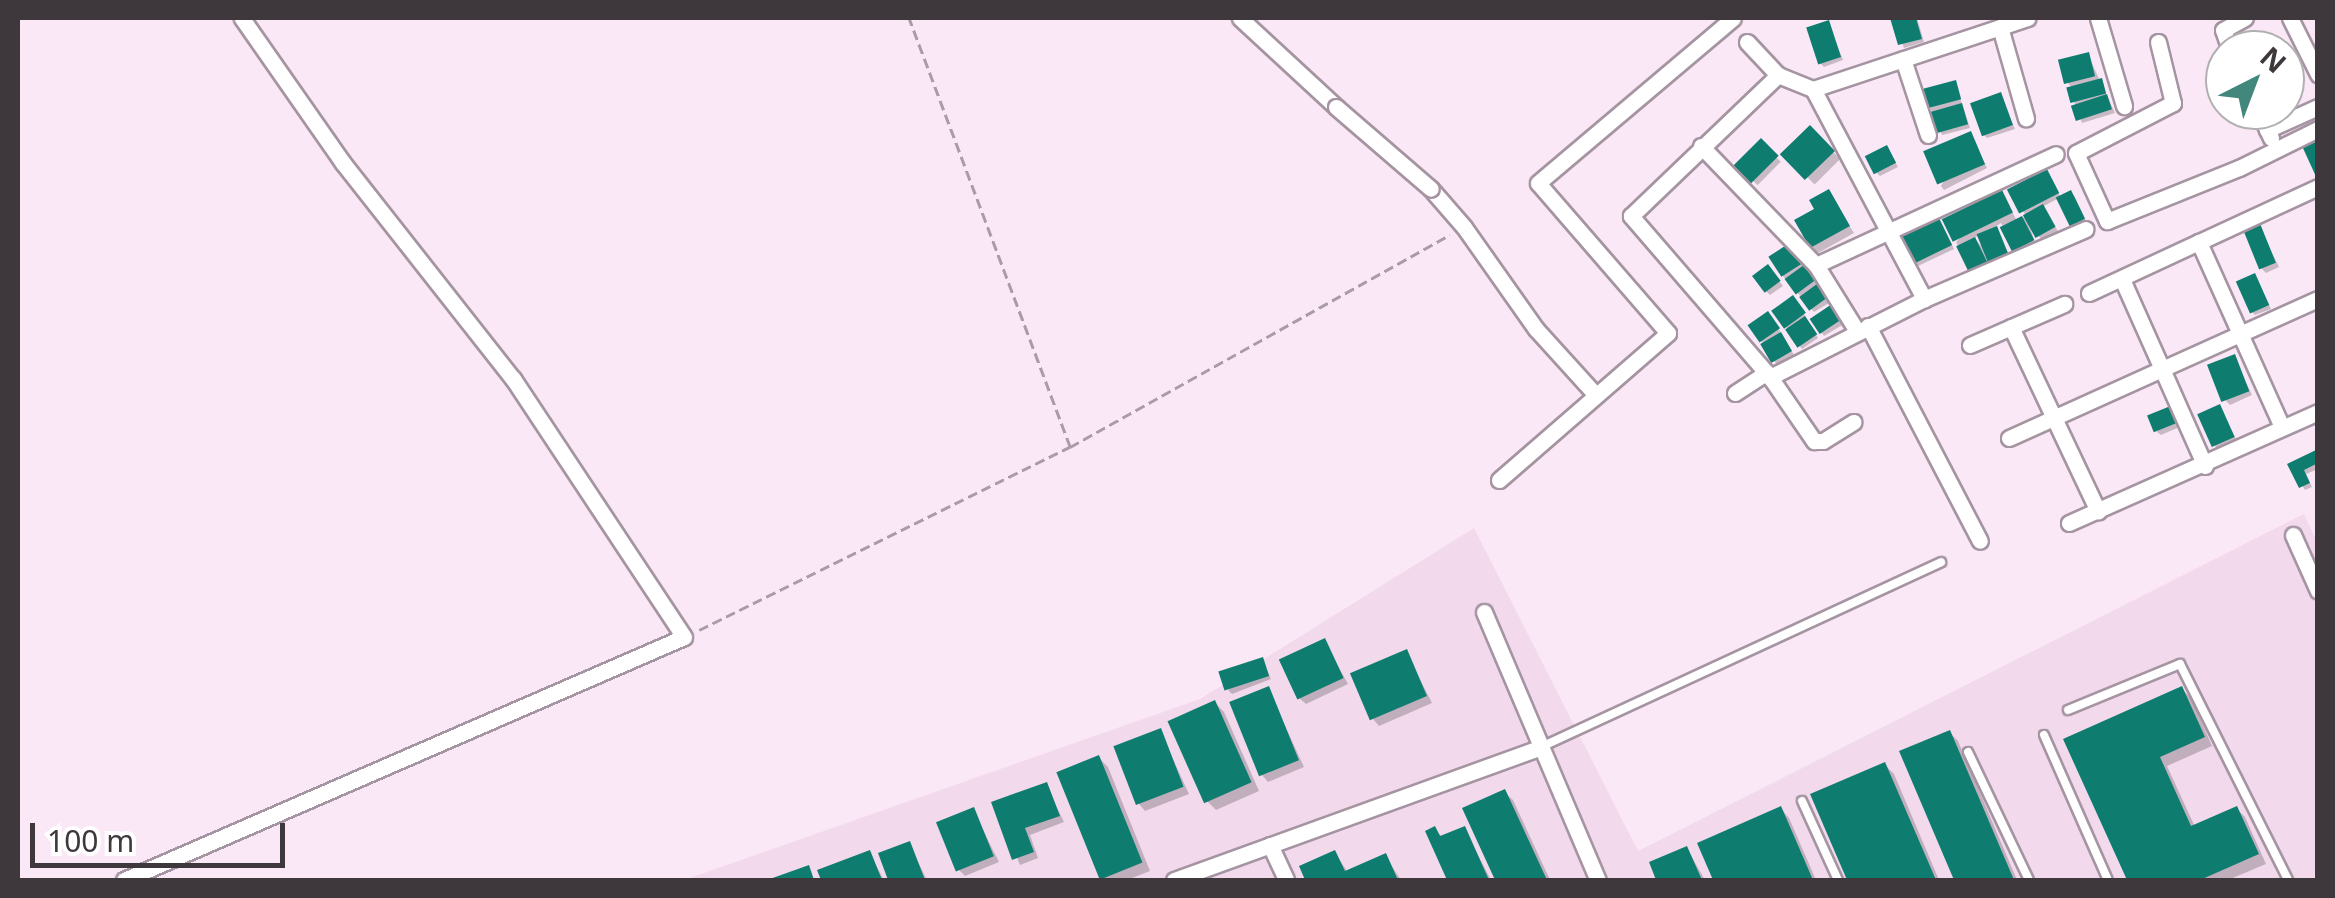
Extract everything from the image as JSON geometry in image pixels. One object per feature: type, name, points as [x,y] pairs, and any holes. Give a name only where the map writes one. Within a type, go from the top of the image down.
[{"type":"street","points":[[124,880],[684,637],[512,379],[343,162],[242,18]]},
{"type":"street","points":[[1240,18],[1431,189],[1464,227],[1536,329],[1594,393]]},
{"type":"street","points":[[1499,480],[1594,393],[1668,333],[1538,183],[1732,18]]},
{"type":"street","points":[[1747,42],[1778,75],[1813,88],[2028,18]]},
{"type":"street","points":[[2098,18],[2124,106]]},
{"type":"street","points":[[2290,18],[2318,74]]},
{"type":"street","points":[[2000,27],[2026,118]]},
{"type":"street","points":[[2158,42],[2173,104],[2076,153],[2107,222],[2312,131]]},
{"type":"street","points":[[1903,59],[1928,136]]},
{"type":"street","points":[[1778,75],[1630,216],[1768,374],[1814,441],[1823,441],[1854,422]]},
{"type":"street","points":[[1813,88],[1924,299]]},
{"type":"street","points":[[2267,130],[2276,149]]},
{"type":"street","points":[[1701,146],[1816,265],[1863,328],[1980,541]]},
{"type":"street","points":[[1816,265],[2056,154]]},
{"type":"street","points":[[2089,293],[2318,187]]},
{"type":"street","points":[[1735,394],[1768,374],[1924,299],[2086,229]]},
{"type":"street","points":[[2199,242],[2282,427]]},
{"type":"street","points":[[2122,279],[2204,466]]},
{"type":"street","points":[[2009,438],[2318,299]]},
{"type":"street","points":[[1970,345],[2064,304]]},
{"type":"street","points":[[2011,327],[2098,510]]},
{"type":"street","points":[[2069,523],[2318,412]]},
{"type":"street","points":[[2293,536],[2318,591]]},
{"type":"street","points":[[1484,612],[1598,880]]},
{"type":"street","points":[[1174,880],[1539,748]]},
{"type":"street","points":[[1270,845],[1286,880]]},
{"type":"lane","points":[[1539,748],[1941,562]]},
{"type":"lane","points":[[2068,710],[2180,664],[2288,880]]},
{"type":"lane","points":[[2044,735],[2108,880]]},
{"type":"lane","points":[[1968,752],[2028,880]]},
{"type":"lane","points":[[1802,801],[1838,880]]},
{"type":"path","points":[[909,18],[1070,447]]},
{"type":"path","points":[[684,637],[1070,447],[1464,227]]},
{"type":"shaded area","points":[[2304,514],[2317,542],[2317,880],[684,880],[1200,699],[1474,528],[1638,851]]},
{"type":"building","points":[[1890,18],[1916,18],[1922,39],[1898,45]]},
{"type":"building","points":[[1829,20],[1841,57],[1818,65],[1806,27]]},
{"type":"building","points":[[2089,52],[2095,76],[2064,84],[2058,60]]},
{"type":"building","points":[[2102,78],[2106,93],[2070,103],[2066,88]]},
{"type":"building","points":[[1956,80],[1961,99],[1928,108],[1923,89]]},
{"type":"building","points":[[2001,92],[2013,125],[1982,136],[1970,103]]},
{"type":"building","points":[[2107,94],[2112,109],[2076,121],[2071,106]]},
{"type":"building","points":[[1962,103],[1968,124],[1936,133],[1930,112]]},
{"type":"building","points":[[1810,125],[1835,151],[1805,180],[1780,154]]},
{"type":"building","points":[[1971,131],[1985,164],[1937,184],[1923,151]]},
{"type":"building","points":[[1761,138],[1779,156],[1751,183],[1733,166]]},
{"type":"building","points":[[2318,139],[2318,181],[2302,146]]},
{"type":"building","points":[[1887,145],[1896,163],[1874,174],[1865,156]]},
{"type":"building","points":[[2047,169],[2059,193],[2019,213],[2007,189]]},
{"type":"building","points":[[1829,189],[1850,226],[1810,248],[1794,220],[1814,209],[1809,200]]},
{"type":"building","points":[[2002,190],[2013,212],[1953,242],[1942,219]]},
{"type":"building","points":[[2071,190],[2085,219],[2070,226],[2056,197]]},
{"type":"building","points":[[2043,204],[2056,227],[2035,238],[2023,215]]},
{"type":"building","points":[[2022,216],[2034,240],[2012,251],[2000,227]]},
{"type":"building","points":[[1939,218],[1952,245],[1912,265],[1899,238]]},
{"type":"building","points":[[2259,221],[2276,263],[2259,269],[2242,228]]},
{"type":"building","points":[[1997,226],[2009,255],[1988,263],[1977,234]]},
{"type":"building","points":[[1975,237],[1988,264],[1969,273],[1956,246]]},
{"type":"building","points":[[1791,242],[1804,262],[1781,277],[1768,257]]},
{"type":"building","points":[[1768,264],[1781,281],[1765,293],[1752,276]]},
{"type":"building","points":[[1804,265],[1815,280],[1796,294],[1785,279]]},
{"type":"building","points":[[2255,273],[2269,305],[2250,314],[2236,282]]},
{"type":"building","points":[[1817,284],[1827,298],[1809,311],[1799,297]]},
{"type":"building","points":[[1793,295],[1806,313],[1784,329],[1771,311]]},
{"type":"building","points":[[1832,304],[1842,319],[1820,334],[1810,319]]},
{"type":"building","points":[[1768,311],[1780,328],[1760,343],[1748,325]]},
{"type":"building","points":[[1805,316],[1817,334],[1797,348],[1785,329]]},
{"type":"building","points":[[1781,332],[1792,351],[1771,363],[1760,344]]},
{"type":"building","points":[[2235,354],[2249,391],[2221,402],[2207,365]]},
{"type":"building","points":[[2220,404],[2235,437],[2212,447],[2197,414]]},
{"type":"building","points":[[2173,405],[2180,422],[2154,432],[2147,415]]},
{"type":"building","points":[[2318,449],[2318,463],[2304,470],[2310,483],[2299,488],[2287,464]]},
{"type":"building","points":[[1325,638],[1344,678],[1297,699],[1279,660]]},
{"type":"building","points":[[1407,649],[1427,696],[1370,720],[1350,673]]},
{"type":"building","points":[[1263,657],[1269,676],[1224,691],[1218,672]]},
{"type":"building","points":[[1269,686],[1299,760],[1259,776],[1229,702]]},
{"type":"building","points":[[2182,686],[2205,737],[2160,757],[2191,826],[2237,806],[2259,854],[2200,880],[2127,880],[2063,739]]},
{"type":"building","points":[[1215,700],[1252,782],[1204,803],[1167,721]]},
{"type":"building","points":[[1161,728],[1184,787],[1136,805],[1113,746]]},
{"type":"building","points":[[1950,730],[2014,880],[1954,880],[1899,751]]},
{"type":"building","points":[[1099,755],[1142,863],[1100,880],[1056,772]]},
{"type":"building","points":[[1885,762],[1936,880],[1847,880],[1810,794]]},
{"type":"building","points":[[1047,782],[1060,816],[1025,828],[1034,852],[1012,860],[991,802]]},
{"type":"building","points":[[1505,789],[1547,880],[1495,880],[1462,808]]},
{"type":"building","points":[[1781,806],[1813,880],[1713,880],[1697,843]]},
{"type":"building","points":[[974,807],[994,856],[956,871],[936,822]]},
{"type":"building","points":[[1435,826],[1440,836],[1465,826],[1489,880],[1447,880],[1425,831]]},
{"type":"building","points":[[910,841],[925,880],[888,880],[878,853]]},
{"type":"building","points":[[1687,846],[1702,880],[1656,880],[1649,862]]},
{"type":"building","points":[[870,850],[882,880],[821,880],[817,870]]},
{"type":"building","points":[[1335,850],[1345,871],[1386,853],[1398,880],[1305,880],[1299,866]]},
{"type":"building","points":[[809,865],[814,880],[767,880]]}]
